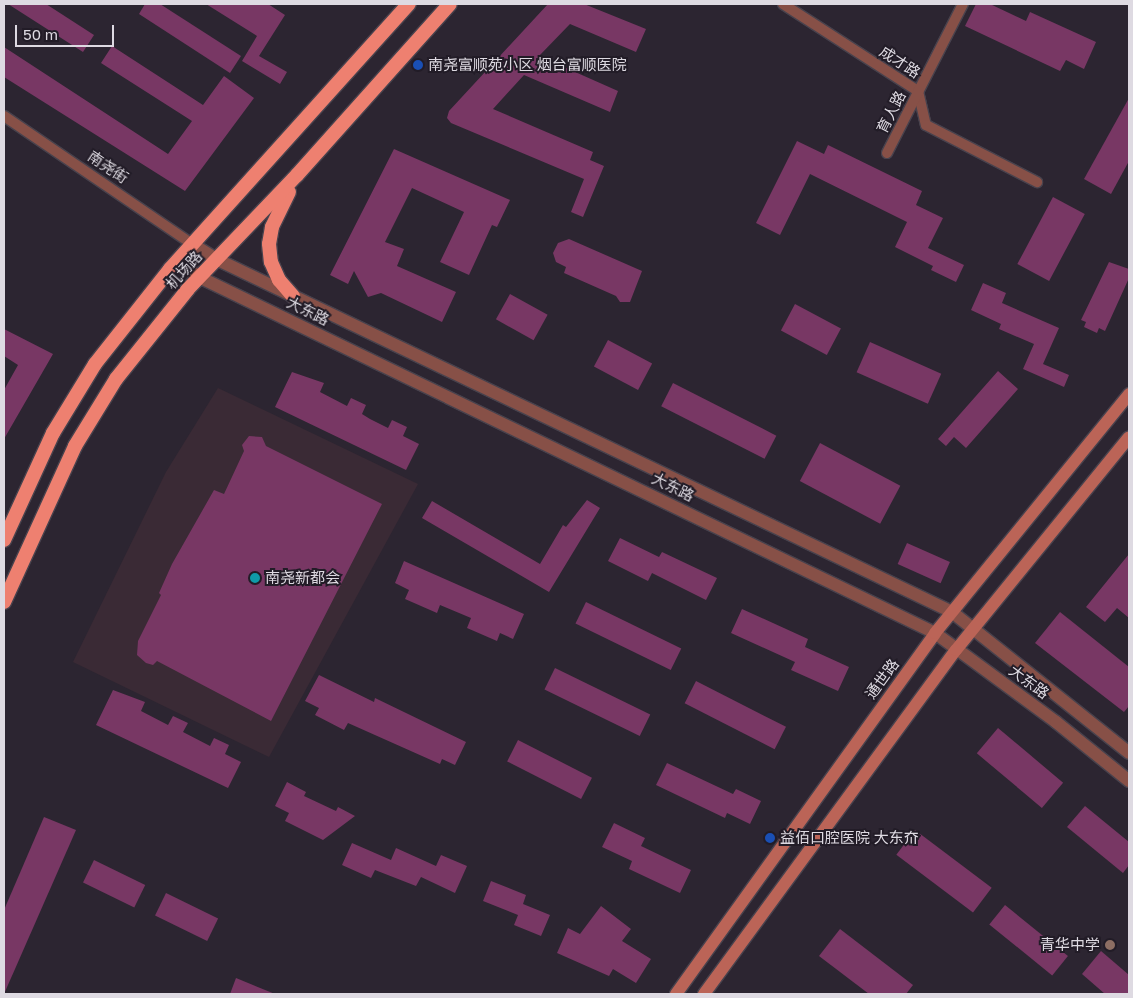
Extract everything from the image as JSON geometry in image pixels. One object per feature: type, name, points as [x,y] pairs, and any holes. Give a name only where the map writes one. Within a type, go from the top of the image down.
[{"type":"highway","name":"机场路","points":[[4,540],[53,433],[95,364],[177,262],[409,4]]},
{"type":"highway","name":"机场路","points":[[4,602],[80,438],[116,379],[216,259],[297,175],[450,4]]},
{"type":"highway","points":[[294,296],[279,280],[271,262],[269,244],[278,214],[297,175]]},
{"type":"main road","name":"通世路","points":[[676,994],[935,633],[1129,394]]},
{"type":"main road","points":[[704,994],[956,650],[1129,437]]},
{"type":"street","name":"成才路","points":[[783,4],[918,91],[926,125],[1037,182]]},
{"type":"street","name":"育人路","points":[[887,153],[963,4]]},
{"type":"street","name":"南尧街","points":[[4,116],[194,245]]},
{"type":"street","name":"大东路","points":[[194,245],[216,259],[952,612],[1129,753]]},
{"type":"street","name":"大东路","points":[[177,262],[200,277],[935,633],[1056,722],[1129,781]]},
{"type":"shaded area","points":[[218,388],[418,484],[269,757],[73,662],[166,472]]},
{"type":"building","points":[[8,4],[46,4],[94,35],[83,52]]},
{"type":"building","points":[[145,4],[160,4],[241,56],[230,73],[139,14]]},
{"type":"building","points":[[206,4],[268,4],[285,15],[259,56],[287,72],[280,84],[242,61],[257,36]]},
{"type":"building","points":[[548,4],[584,4],[646,29],[636,52],[570,24],[539,56],[618,91],[610,112],[524,75],[493,109],[593,152],[590,160],[604,166],[583,217],[571,212],[584,179],[451,123],[447,118],[449,111]]},
{"type":"building","points":[[976,4],[990,4],[1026,21],[1030,12],[1096,42],[1084,69],[1066,60],[1060,71],[965,26]]},
{"type":"building","points":[[112,46],[203,105],[224,76],[254,98],[185,191],[4,77],[4,47],[168,154],[192,121],[101,63]]},
{"type":"building","points":[[1129,98],[1129,161],[1111,194],[1084,179]]},
{"type":"building","points":[[797,141],[824,154],[828,145],[922,191],[916,205],[943,218],[928,248],[964,265],[956,282],[931,270],[933,266],[895,247],[907,222],[810,174],[780,235],[756,223]]},
{"type":"building","points":[[394,149],[510,200],[497,227],[492,225],[469,275],[440,262],[464,212],[412,188],[385,242],[404,249],[397,266],[456,292],[442,322],[381,293],[368,297],[354,271],[348,284],[330,275]]},
{"type":"building","points":[[1053,197],[1085,214],[1049,281],[1017,264]]},
{"type":"building","points":[[569,239],[642,271],[630,302],[620,302],[616,296],[564,273],[566,267],[556,262],[553,253],[558,243]]},
{"type":"building","points":[[1109,262],[1129,269],[1129,278],[1105,331],[1099,328],[1097,333],[1084,327],[1086,322],[1081,320]]},
{"type":"building","points":[[983,283],[1006,293],[1002,303],[1059,328],[1043,364],[1069,375],[1064,387],[1023,369],[1034,344],[999,329],[1001,324],[971,310]]},
{"type":"building","points":[[510,294],[548,315],[534,340],[496,319]]},
{"type":"building","points":[[795,304],[841,328],[827,355],[781,330]]},
{"type":"building","points":[[4,329],[53,354],[4,439],[4,390],[18,365],[4,356]]},
{"type":"building","points":[[608,340],[652,363],[638,390],[594,366]]},
{"type":"building","points":[[870,342],[941,374],[928,404],[857,372]]},
{"type":"building","points":[[998,371],[1018,389],[966,448],[954,437],[946,446],[938,439]]},
{"type":"building","points":[[292,372],[324,383],[320,392],[347,406],[351,398],[366,405],[362,414],[388,428],[392,420],[407,427],[403,436],[419,444],[406,470],[275,407]]},
{"type":"building","points":[[673,383],[776,436],[765,459],[661,406]]},
{"type":"building","name":"南尧新都会","points":[[249,436],[262,437],[266,446],[382,504],[271,721],[157,661],[153,665],[146,663],[137,655],[138,641],[161,595],[159,593],[172,564],[214,490],[224,494],[244,451],[242,445]]},
{"type":"building","points":[[820,443],[900,486],[880,524],[800,481]]},
{"type":"building","points":[[587,500],[600,508],[549,592],[422,518],[432,501],[540,564],[563,525],[566,527]]},
{"type":"building","points":[[620,538],[659,557],[662,552],[717,578],[706,600],[652,573],[648,581],[608,561]]},
{"type":"building","points":[[907,543],[950,562],[941,583],[898,564]]},
{"type":"building","points":[[1129,554],[1129,618],[1117,608],[1105,622],[1086,607]]},
{"type":"building","points":[[404,561],[524,614],[513,639],[500,633],[497,641],[467,628],[471,618],[440,605],[437,613],[405,599],[409,590],[395,583]]},
{"type":"building","points":[[586,602],[681,648],[671,670],[575,624]]},
{"type":"building","points":[[742,609],[808,639],[805,647],[849,667],[838,691],[791,670],[795,662],[731,633]]},
{"type":"building","points":[[1060,612],[1129,667],[1129,706],[1124,712],[1035,643]]},
{"type":"building","points":[[555,668],[650,714],[640,736],[544,690]]},
{"type":"building","points":[[319,675],[374,702],[375,698],[466,742],[455,765],[442,759],[440,764],[348,723],[344,730],[315,715],[319,708],[305,701]]},
{"type":"building","points":[[696,681],[786,727],[775,749],[685,703]]},
{"type":"building","points":[[113,690],[145,702],[141,711],[168,725],[173,716],[188,723],[183,732],[210,746],[214,738],[229,745],[225,754],[241,762],[228,788],[96,725]]},
{"type":"building","points":[[998,728],[1063,783],[1042,808],[977,753]]},
{"type":"building","points":[[518,740],[592,778],[581,799],[507,761]]},
{"type":"building","points":[[667,763],[733,794],[736,789],[761,801],[750,824],[727,813],[725,818],[656,785]]},
{"type":"building","points":[[287,782],[306,792],[304,796],[336,811],[338,807],[355,816],[323,840],[285,821],[289,813],[275,806]]},
{"type":"building","points":[[1085,806],[1129,842],[1129,865],[1123,873],[1067,827]]},
{"type":"building","points":[[44,817],[76,830],[4,994],[4,910]]},
{"type":"building","points":[[614,823],[645,838],[641,846],[691,870],[680,893],[629,869],[632,861],[602,847]]},
{"type":"building","points":[[915,830],[992,888],[973,913],[896,855]]},
{"type":"building","points":[[352,843],[391,860],[396,848],[436,866],[441,855],[467,866],[455,893],[421,877],[416,886],[375,870],[371,878],[342,865]]},
{"type":"building","points":[[94,860],[145,885],[134,907],[83,882]]},
{"type":"building","points":[[491,881],[526,895],[523,904],[550,915],[541,936],[514,925],[518,915],[483,901]]},
{"type":"building","points":[[166,893],[218,918],[207,941],[155,915]]},
{"type":"building","points":[[1005,905],[1068,956],[1052,975],[989,924]]},
{"type":"building","points":[[601,906],[631,929],[622,941],[651,959],[636,983],[613,969],[609,976],[557,953],[568,928],[580,934]]},
{"type":"building","points":[[840,929],[913,985],[906,994],[869,994],[819,956]]},
{"type":"building","points":[[1101,951],[1129,975],[1129,994],[1105,994],[1082,974]]},
{"type":"building","points":[[236,978],[275,994],[230,994]]},
{"type":"place","name":"南尧富顺苑小区 烟台富顺医院","points":[[418,65]]},
{"type":"place","name":"南尧新都会","points":[[255,578]]},
{"type":"place","name":"益佰口腔医院 大东夼","points":[[770,838]]},
{"type":"place","name":"青华中学","points":[[1110,945]]}]
